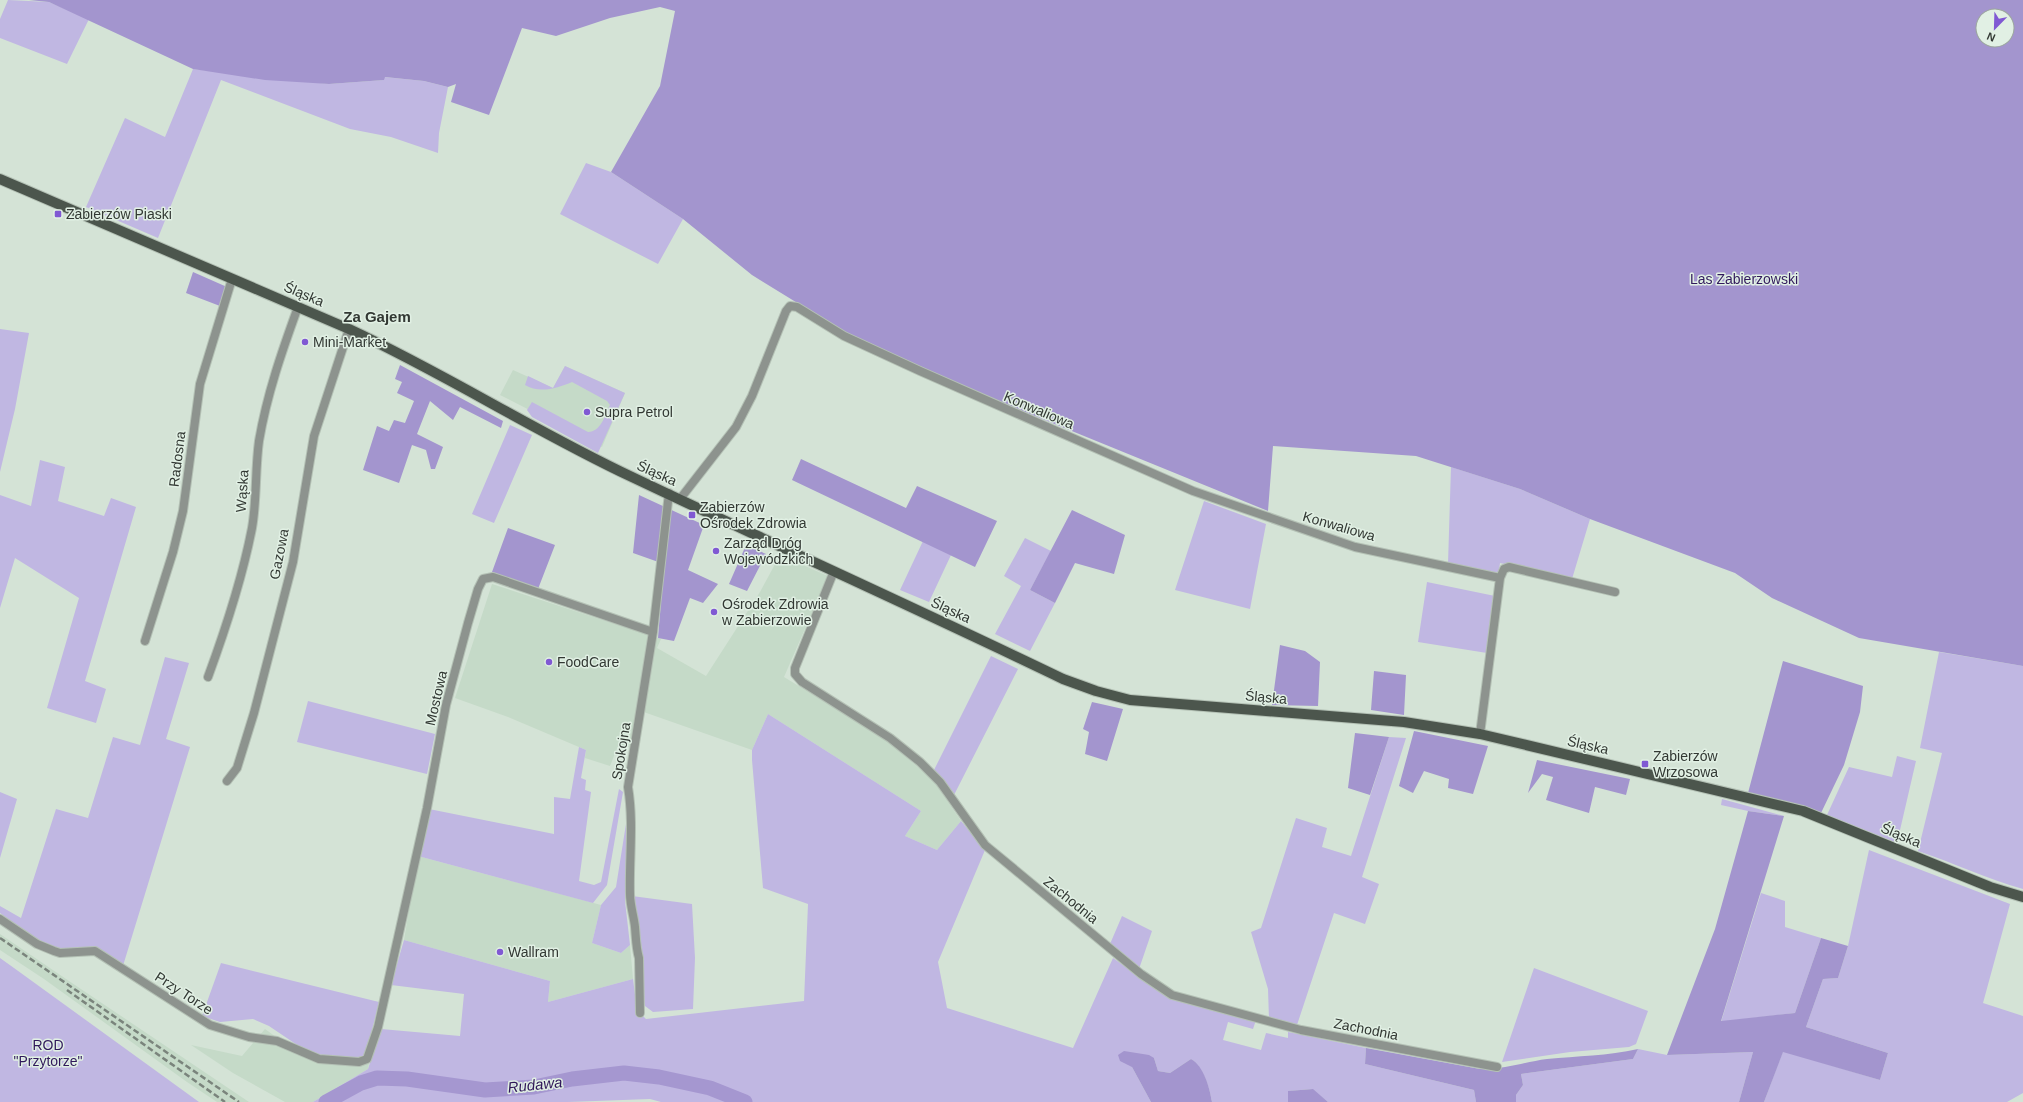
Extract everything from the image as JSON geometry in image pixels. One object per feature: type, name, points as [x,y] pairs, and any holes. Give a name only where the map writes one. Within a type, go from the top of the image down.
[{"type":"main road","name":"Śląska","points":[[0,179],[349,329],[402,354],[555,439],[1063,679],[1096,691],[1130,700],[1404,722],[1480,734],[1803,811],[1990,887],[2023,897]]},
{"type":"street","name":"Radosna","points":[[145,641],[173,552],[183,511],[200,384],[232,279]]},
{"type":"street","name":"Wąska","points":[[208,677],[230,618],[242,573],[252,527],[257,461],[267,404],[272,382],[298,306]]},
{"type":"street","name":"Konwaliowa","points":[[680,499],[736,428],[752,396],[786,311],[790,306],[797,307],[844,336],[920,371],[1193,491],[1355,547],[1500,578]]},
{"type":"street","name":"Gazowa","points":[[227,781],[238,768],[254,713],[292,562],[314,436],[349,329]]},
{"type":"street","name":"Spokojna","points":[[640,1013],[639,958],[630,896],[632,841],[631,805],[628,787],[653,632],[669,494]]},
{"type":"street","points":[[1480,734],[1500,578],[1504,569],[1509,567],[1615,592]]},
{"type":"street","name":"Zachodnia","points":[[834,571],[795,668],[797,677],[807,686],[890,738],[920,762],[940,782],[986,845],[1141,974],[1172,995],[1294,1029],[1497,1068]]},
{"type":"street","name":"Mostowa","points":[[367,1059],[378,1027],[424,821],[446,705],[468,622],[478,589],[483,579],[493,577],[653,632]]},
{"type":"street","name":"Przy Torze","points":[[0,919],[37,944],[54,951],[60,953],[95,951],[210,1025],[249,1037],[277,1041],[319,1059],[359,1062],[367,1059]]},
{"type":"shaded area","points":[[565,366],[625,393],[602,447],[500,395],[513,370],[553,388]]},
{"type":"shaded area","points":[[780,555],[828,576],[784,677],[885,739],[933,780],[961,821],[937,850],[905,836],[921,811],[768,714],[752,750],[638,710],[629,747],[618,746],[610,766],[585,758],[586,750],[508,717],[455,698],[492,584],[661,639],[657,648],[706,676],[760,592]]},
{"type":"shaded area","points":[[418,856],[601,905],[592,943],[621,953],[630,945],[633,979],[548,1002],[550,981],[404,940]]},
{"type":"shaded area","points":[[0,934],[249,1102],[217,1102],[187,1082],[44,979],[0,950]]},
{"type":"shaded area","points":[[265,1029],[302,1056],[322,1064],[369,1064],[368,1069],[313,1102],[285,1102],[233,1073],[191,1045],[242,1056]]},
{"type":"green space","points":[[8,0],[49,2],[89,19],[67,64],[0,38],[0,19]]},
{"type":"green space","name":"Las Zabierzowski","points":[[29,0],[2023,0],[2023,666],[1859,638],[1772,598],[1735,573],[1590,519],[1520,489],[1416,456],[1273,446],[1268,511],[903,362],[843,331],[752,275],[683,219],[611,172],[660,86],[675,11],[660,7],[610,18],[556,36],[522,28],[489,115],[451,102],[456,84],[448,87],[424,81],[385,77],[384,80],[329,84],[265,80],[193,69],[49,2]]},
{"type":"green space","points":[[193,69],[329,84],[384,80],[384,77],[424,81],[448,87],[439,133],[438,153],[391,137],[350,129],[221,80],[158,238],[86,207],[125,118],[165,137]]},
{"type":"green space","points":[[586,163],[611,172],[683,219],[658,264],[560,214]]},
{"type":"green space","points":[[193,272],[227,287],[220,306],[186,293]]},
{"type":"green space","points":[[0,329],[29,333],[15,409],[0,472]]},
{"type":"green space","points":[[400,365],[503,421],[501,428],[460,407],[453,420],[430,401],[417,434],[443,447],[435,469],[431,469],[426,450],[412,445],[399,483],[363,470],[377,426],[389,431],[394,420],[405,423],[414,401],[397,393],[402,382],[395,379]]},
{"type":"green space","points":[[565,366],[625,393],[598,453],[532,417],[527,410],[532,402],[588,432],[599,426],[610,405],[607,401],[572,382],[555,388],[542,390],[530,388],[525,385],[528,376],[553,388]]},
{"type":"green space","points":[[510,425],[532,435],[494,523],[472,514]]},
{"type":"green space","points":[[801,459],[906,508],[917,486],[997,521],[975,567],[792,480]]},
{"type":"green space","points":[[40,460],[65,467],[58,501],[104,516],[111,498],[136,507],[85,681],[106,689],[96,723],[47,708],[79,598],[15,558],[0,608],[0,495],[31,506]]},
{"type":"green space","points":[[1451,467],[1520,489],[1590,519],[1572,579],[1500,563],[1498,577],[1448,564]]},
{"type":"green space","points":[[639,495],[704,525],[688,570],[718,584],[703,603],[690,598],[674,641],[658,638],[664,564],[633,553]]},
{"type":"green space","points":[[1204,501],[1266,524],[1250,609],[1175,590]]},
{"type":"green space","points":[[1072,510],[1125,535],[1114,574],[1075,563],[1055,603],[1030,590]]},
{"type":"green space","points":[[508,528],[555,545],[538,589],[492,572]]},
{"type":"green space","points":[[1025,538],[1051,551],[1030,590],[1055,603],[1030,651],[995,634],[1021,586],[1004,576]]},
{"type":"green space","points":[[923,541],[951,555],[929,602],[900,590]]},
{"type":"green space","points":[[746,545],[766,554],[747,591],[729,584]]},
{"type":"green space","points":[[1427,582],[1495,596],[1487,653],[1418,642]]},
{"type":"green space","points":[[1280,645],[1305,651],[1320,662],[1318,706],[1272,705]]},
{"type":"green space","points":[[1939,652],[2023,666],[2023,889],[1996,881],[1918,851],[1942,753],[1920,748]]},
{"type":"green space","points":[[991,656],[1018,669],[954,795],[934,770]]},
{"type":"green space","points":[[165,657],[189,663],[166,739],[190,747],[122,969],[93,954],[60,951],[44,945],[0,913],[0,906],[21,918],[56,809],[88,818],[113,737],[140,745]]},
{"type":"green space","points":[[1783,661],[1863,686],[1860,712],[1844,765],[1821,813],[1748,793]]},
{"type":"green space","points":[[1374,671],[1406,675],[1404,715],[1371,710]]},
{"type":"green space","points":[[308,701],[435,734],[427,774],[297,742]]},
{"type":"green space","points":[[1092,702],[1123,709],[1107,761],[1085,754],[1089,732],[1083,729]]},
{"type":"green space","points":[[768,714],[921,811],[905,836],[937,850],[961,821],[985,850],[938,962],[947,1008],[1073,1048],[1113,958],[1171,999],[1256,1020],[1253,1029],[1228,1022],[1223,1040],[1261,1050],[1266,1033],[1288,1038],[1288,1032],[1366,1048],[1365,1064],[1474,1090],[1476,1102],[1328,1102],[1312,1089],[1289,1091],[1288,1102],[1212,1102],[1208,1085],[1195,1062],[1191,1059],[1170,1073],[1158,1071],[1154,1058],[1132,1067],[1151,1102],[661,1102],[650,1099],[568,1102],[313,1102],[368,1069],[381,1029],[460,1036],[464,994],[391,985],[404,940],[550,981],[548,1002],[633,979],[637,1010],[646,1019],[804,1001],[808,904],[763,888],[752,750]]},
{"type":"green space","points":[[1414,731],[1488,746],[1473,794],[1448,788],[1449,779],[1424,771],[1413,793],[1399,786]]},
{"type":"green space","points":[[1355,733],[1389,737],[1370,795],[1348,788]]},
{"type":"green space","points":[[1389,737],[1406,738],[1362,877],[1379,884],[1365,924],[1334,913],[1297,1025],[1269,1019],[1268,989],[1251,932],[1261,928],[1296,818],[1327,828],[1322,847],[1351,856]]},
{"type":"green space","points":[[579,747],[586,750],[581,778],[586,780],[585,790],[591,792],[579,881],[594,885],[601,882],[619,789],[623,792],[607,885],[593,903],[418,856],[429,809],[554,834],[554,797],[570,799]]},
{"type":"green space","points":[[1897,756],[1916,761],[1897,843],[1827,815],[1849,767],[1892,777]]},
{"type":"green space","points":[[1537,760],[1630,779],[1626,795],[1595,787],[1589,813],[1546,800],[1553,777],[1542,774],[1528,793]]},
{"type":"green space","points":[[0,792],[17,799],[0,858]]},
{"type":"green space","points":[[1722,799],[1784,816],[1748,811],[1721,805]]},
{"type":"green space","points":[[629,805],[625,901],[630,945],[621,953],[592,943],[601,905],[616,887]]},
{"type":"green space","points":[[1748,811],[1784,816],[1721,1021],[1795,1013],[1821,938],[1848,946],[1838,978],[1823,979],[1806,1027],[1888,1053],[1880,1080],[1783,1052],[1764,1102],[1739,1102],[1753,1052],[1667,1055],[1715,929]]},
{"type":"green space","points":[[1869,850],[2010,904],[1983,1003],[2023,1016],[2023,1093],[2007,1102],[1764,1102],[1783,1051],[1880,1080],[1888,1053],[1806,1027],[1823,979],[1838,978],[1848,946]]},
{"type":"green space","points":[[1761,893],[1785,901],[1785,927],[1821,938],[1795,1013],[1721,1022]]},
{"type":"green space","points":[[632,896],[692,904],[695,958],[693,1009],[653,1012],[645,1006],[642,995],[642,951]]},
{"type":"green space","points":[[1122,916],[1152,931],[1139,969],[1110,944]]},
{"type":"green space","name":"ROD \"Przytorze\"","points":[[0,958],[14,968],[199,1102],[0,1102]]},
{"type":"green space","points":[[221,963],[379,1002],[365,1058],[336,1061],[312,1055],[269,1026],[253,1019],[220,1022],[202,1016]]},
{"type":"green space","points":[[1534,968],[1648,1011],[1636,1044],[1629,1047],[1570,1052],[1502,1062]]},
{"type":"green space","points":[[1366,1048],[1480,1069],[1505,1067],[1538,1060],[1604,1054],[1638,1049],[1633,1059],[1521,1074],[1523,1085],[1516,1095],[1516,1102],[1476,1102],[1474,1090],[1365,1064]]},
{"type":"green space","points":[[1638,1049],[1667,1055],[1753,1052],[1739,1102],[1516,1102],[1516,1095],[1523,1085],[1521,1074],[1633,1059]]},
{"type":"green space","points":[[1124,1051],[1149,1055],[1154,1058],[1158,1071],[1170,1073],[1191,1059],[1196,1062],[1203,1072],[1210,1091],[1212,1102],[1151,1102],[1132,1067],[1120,1061],[1118,1055]]},
{"type":"green space","points":[[1313,1089],[1328,1102],[1288,1102],[1288,1091]]},
{"type":"waterway","name":"Rudawa","points":[[326,1102],[361,1083],[377,1078],[407,1079],[485,1090],[534,1087],[572,1079],[624,1073],[659,1077],[710,1088],[745,1102]]},
{"type":"railway","points":[[0,938],[239,1102]]},
{"type":"railway","points":[[67,990],[225,1102]]},
{"type":"place","name":"Zabierzów Piaski","points":[[58,214]]},
{"type":"place","name":"Mini-Market","points":[[305,342]]},
{"type":"place","name":"Supra Petrol","points":[[587,412]]},
{"type":"place","name":"Zabierzów Ośrodek Zdrowia","points":[[692,515]]},
{"type":"place","name":"Zarząd Dróg Wojewódzkich","points":[[716,551]]},
{"type":"place","name":"Ośrodek Zdrowia w Zabierzowie","points":[[714,612]]},
{"type":"place","name":"FoodCare","points":[[549,662]]},
{"type":"place","name":"Zabierzów Wrzosowa","points":[[1645,764]]},
{"type":"place","name":"Wallram","points":[[500,952]]},
{"type":"district","name":"Za Gajem","points":[[377,317]]}]
